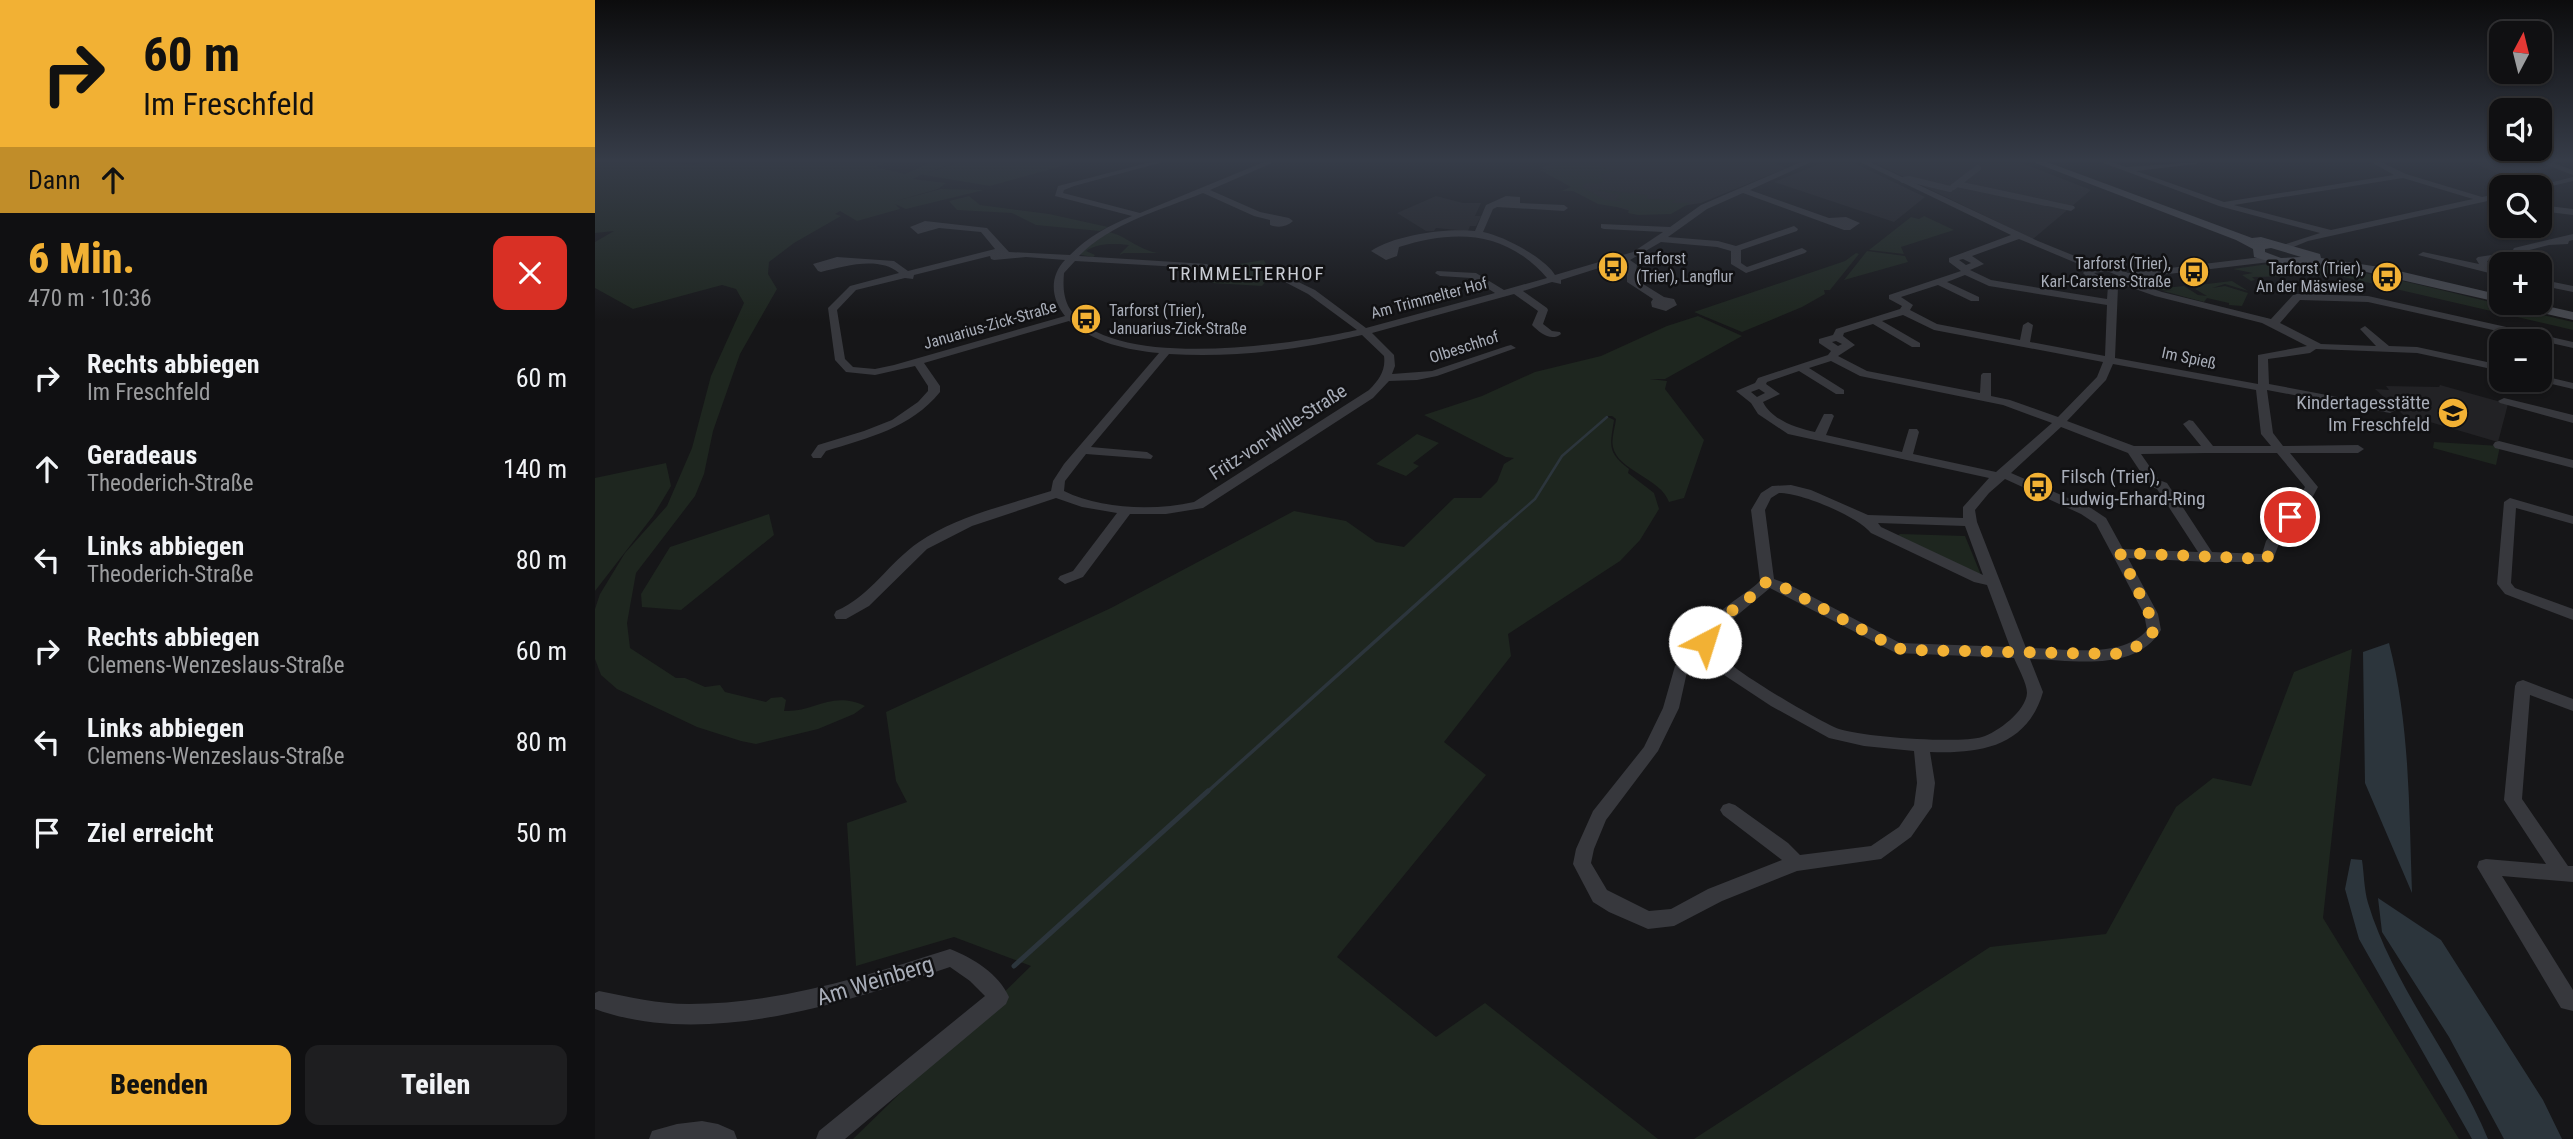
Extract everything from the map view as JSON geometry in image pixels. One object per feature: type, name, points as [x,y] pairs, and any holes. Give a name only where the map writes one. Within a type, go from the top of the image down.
[{"type":"main road","points":[[2182,215],[2245,239],[2289,263],[2302,257]]},
{"type":"main road","points":[[2265,251],[2286,247],[2302,257],[2489,296]]},
{"type":"main road","points":[[2552,311],[2573,316]]},
{"type":"street","points":[[1070,318],[1059,301],[1059,272],[1070,258],[1106,230],[1139,215]]},
{"type":"street","points":[[1265,215],[1275,219]]},
{"type":"street","points":[[1478,234],[1486,215]]},
{"type":"street","name":"Am Trimmelter Hof","points":[[1070,318],[1104,338],[1166,351],[1250,351],[1364,333],[1622,260],[1659,239],[1691,215]]},
{"type":"street","points":[[1813,215],[1829,221]]},
{"type":"street","points":[[1976,215],[2093,269],[2157,294],[2273,324],[2313,346],[2430,351],[2489,365]]},
{"type":"street","points":[[2264,215],[2334,234]]},
{"type":"street","points":[[2286,247],[2305,239],[2413,215]]},
{"type":"street","points":[[937,226],[984,230],[1003,252]]},
{"type":"street","points":[[1604,226],[1671,230]]},
{"type":"street","points":[[1659,239],[1718,244],[1736,249],[1794,229]]},
{"type":"street","points":[[1394,245],[1435,233],[1488,235],[1548,270],[1555,281]]},
{"type":"street","points":[[1965,265],[1967,253],[2020,236]]},
{"type":"street","points":[[2517,252],[2549,242],[2565,242],[2563,239],[2573,237]]},
{"type":"street","points":[[1736,249],[1736,260],[1759,265],[1802,251]]},
{"type":"street","points":[[2101,282],[2233,263],[2265,251]]},
{"type":"street","name":"Januarius-Zick-Straße","points":[[1070,258],[1003,252],[863,289],[843,298],[833,307],[832,314],[843,366],[850,370],[875,372],[1070,318]]},
{"type":"street","points":[[2423,255],[2489,270]]},
{"type":"street","points":[[1070,258],[1185,265]]},
{"type":"street","points":[[2489,258],[2481,259],[2489,266]]},
{"type":"street","points":[[1622,260],[1632,265],[1630,280],[1661,300]]},
{"type":"street","points":[[852,261],[894,264],[908,276]]},
{"type":"street","points":[[1965,265],[1937,281],[1893,298],[1906,308],[1840,331],[1837,337],[1823,341],[1864,374],[2006,402],[2133,450],[2358,449]]},
{"type":"street","points":[[1965,265],[1989,283],[2112,302]]},
{"type":"street","points":[[2093,269],[2089,276],[2101,282],[2112,302]]},
{"type":"street","name":"Am Trimmelter Hof","points":[[1440,273],[1473,275],[1503,295]]},
{"type":"street","points":[[1970,522],[1867,519],[1851,515],[1797,488],[1783,488],[1773,492],[1761,502],[1758,510],[1766,582],[1758,593],[1708,630],[1705,635],[1707,651],[1720,664],[1832,733],[1861,740],[1973,746],[1999,736],[2026,713],[2033,704],[2035,692],[1970,522],[1968,510],[1984,490],[2059,423],[2102,378],[2110,358],[2112,302],[2121,279]]},
{"type":"street","name":"Am Trimmelter Hof","points":[[1287,280],[1301,284],[1316,294],[1364,333]]},
{"type":"street","points":[[1937,281],[1975,299]]},
{"type":"street","points":[[2552,285],[2573,289]]},
{"type":"street","name":"Am Trimmelter Hof","points":[[1522,290],[1543,310],[1537,325],[1550,334],[1556,334]]},
{"type":"street","points":[[2273,324],[2297,297],[2368,299],[2573,345]]},
{"type":"street","name":"Im Spieß","points":[[1906,308],[1934,327],[2390,410]]},
{"type":"street","points":[[1875,321],[1916,345]]},
{"type":"street","points":[[2025,343],[2028,325]]},
{"type":"street","points":[[2365,329],[2386,349]]},
{"type":"street","points":[[1364,333],[1389,355],[1390,363],[1385,377]]},
{"type":"street","points":[[2120,553],[2267,559],[2273,541],[2290,517],[2294,519],[2312,487],[2267,434],[2262,357],[2310,350],[2313,346]]},
{"type":"street","name":"Olbeschhof","points":[[1385,377],[1398,379],[1448,371],[1468,361],[1511,348]]},
{"type":"street","points":[[841,615],[862,606],[910,556],[929,541],[1058,493],[1063,474],[1166,351]]},
{"type":"street","points":[[1766,582],[1783,587],[1896,648],[2022,654],[2115,654],[2148,639],[2154,630],[2151,614],[2107,528],[2000,477],[1792,431],[1762,412],[1756,401],[1742,391],[1760,385],[1762,380],[1835,353]]},
{"type":"street","name":"Januarius-Zick-Straße","points":[[817,455],[822,448],[892,425],[918,410],[934,392],[934,386],[918,362]]},
{"type":"street","points":[[1800,368],[1840,392]]},
{"type":"street","points":[[1985,397],[1987,375]]},
{"type":"street","name":"Fritz-von-Wille-Straße","points":[[1058,493],[1083,505],[1127,509],[1171,511],[1198,505],[1369,396],[1385,377]]},
{"type":"street","points":[[2552,381],[2573,386]]},
{"type":"street","points":[[1756,401],[1774,394],[1760,385]]},
{"type":"street","points":[[2504,401],[2573,419]]},
{"type":"street","points":[[1819,437],[1828,416]]},
{"type":"street","points":[[2189,425],[2211,451]]},
{"type":"street","points":[[1907,455],[1913,432]]},
{"type":"street","points":[[2499,445],[2573,464]]},
{"type":"street","points":[[1082,450],[1147,456]]},
{"type":"street","points":[[2133,450],[2154,483],[2162,486],[2209,558]]},
{"type":"street","points":[[2573,520],[2510,502],[2504,584],[2510,591],[2573,615]]},
{"type":"street","points":[[1065,579],[1078,574],[1127,509]]},
{"type":"street","points":[[1867,519],[1876,530],[1979,579],[1993,581]]},
{"type":"street","points":[[1707,651],[1683,665],[1671,708],[1650,751],[1599,816],[1585,849],[1582,864],[1600,896],[1648,920],[1674,917],[1715,895],[1796,863],[1875,853],[1905,832],[1923,807],[1926,783],[1921,743]]},
{"type":"street","points":[[2568,873],[2512,800],[2523,686],[2573,705]]},
{"type":"street","points":[[1729,810],[1783,848],[1796,863]]},
{"type":"street","points":[[2568,873],[2486,867],[2568,1001],[2573,1001]]},
{"type":"street","name":"Am Weinberg","points":[[599,1001],[632,1011],[712,1013],[789,1004],[888,979],[950,958],[959,961],[989,984],[999,996],[827,1139]]},
{"type":"street","points":[[660,1139],[697,1131],[717,1134],[726,1139]]},
{"type":"shaded area","points":[[595,215],[841,216],[794,243],[769,262],[768,274],[777,289],[740,354],[713,431],[704,474],[695,496],[636,573],[627,623],[630,648],[676,678],[685,678],[705,687],[720,685],[725,692],[766,702],[771,698],[782,697],[786,700],[784,711],[842,700],[865,706],[854,714],[818,729],[756,744],[697,727],[617,689],[601,675],[595,659],[595,609],[600,594],[625,553],[667,506],[692,448],[711,376],[744,303],[736,289],[722,285],[633,309],[595,288],[595,242],[614,231],[595,233]]},
{"type":"shaded area","points":[[847,215],[878,215],[857,221]]},
{"type":"shaded area","points":[[1016,215],[1054,215],[1108,227],[1100,231],[1036,225]]},
{"type":"shaded area","points":[[1400,215],[1481,216],[1476,226],[1470,226],[1468,231],[1436,228],[1434,231],[1426,231]]},
{"type":"shaded area","points":[[1873,215],[1902,215],[1894,222]]},
{"type":"shaded area","points":[[1983,215],[2061,215],[2033,239]]},
{"type":"shaded area","points":[[1924,216],[1954,230],[1901,247],[1904,254],[1869,250],[1911,217],[1919,219]]},
{"type":"shaded area","points":[[1109,232],[1147,250],[1160,253],[1119,255],[1129,245],[1112,244],[1095,246],[1086,251],[1095,255],[1093,257],[1081,255],[1082,251]]},
{"type":"shaded area","points":[[1867,251],[1905,256],[1908,262],[1844,280]]},
{"type":"shaded area","points":[[1856,253],[1859,254],[1830,290],[1824,290],[1825,294],[1802,307],[1742,332],[1694,312],[1845,261]]},
{"type":"shaded area","points":[[1264,260],[1271,275],[1262,286],[1212,283],[1226,266]]},
{"type":"shaded area","points":[[2268,264],[2328,267],[2489,302],[2489,311],[2335,275],[2252,277],[2255,280],[2251,281],[2242,275],[2253,273],[2233,269]]},
{"type":"shaded area","points":[[2170,277],[2171,280],[2157,282],[2164,288],[2184,286],[2198,295],[2207,296],[2190,286],[2232,281],[2248,291],[2225,284],[2212,288],[2225,286],[2248,293],[2242,306],[2229,305],[2207,298],[2204,302],[2163,291],[2173,291],[2159,290],[2143,282]]},
{"type":"shaded area","points":[[2508,315],[2544,315],[2573,322],[2573,330]]},
{"type":"shaded area","points":[[1698,316],[1742,336],[1665,379],[1650,379],[1667,381],[1665,389],[1704,440],[1684,498],[1669,502],[1658,487],[1623,462],[1613,447],[1616,419],[1606,416],[1614,420],[1611,442],[1614,453],[1629,469],[1628,473],[1654,493],[1659,509],[1640,540],[1620,561],[1508,634],[1511,656],[1444,742],[1486,775],[1337,957],[1436,1037],[1485,1003],[1658,1139],[853,1139],[1031,966],[954,937],[856,966],[847,823],[907,802],[896,781],[886,712],[1111,608],[1294,511],[1346,521],[1376,542],[1404,547],[1454,498],[1481,498],[1497,482],[1504,464],[1514,458],[1506,457],[1424,415],[1482,396],[1535,372],[1601,356],[1667,326]]},
{"type":"shaded area","name":"Kindertagesstätte Im Freschfeld","points":[[2440,385],[2508,404],[2498,442],[2430,422],[2411,422],[2375,389],[2389,390],[2386,386]]},
{"type":"shaded area","points":[[1417,434],[1439,443],[1413,463],[1419,466],[1406,476],[1376,464]]},
{"type":"shaded area","points":[[2434,442],[2500,446],[2496,465],[2433,448]]},
{"type":"shaded area","points":[[666,463],[671,486],[653,516],[595,591],[595,478]]},
{"type":"shaded area","points":[[769,514],[774,535],[681,610],[642,607],[641,594],[670,547]]},
{"type":"shaded area","points":[[1900,534],[1965,536],[1981,575],[1896,537]]},
{"type":"shaded area","points":[[2389,643],[2405,736],[2412,893],[2365,783],[2363,652]]},
{"type":"shaded area","points":[[2352,649],[2323,918],[2459,1139],[1694,1139],[1990,947],[2106,934],[2176,807],[2213,778],[2251,786],[2294,672]]},
{"type":"shaded area","points":[[2351,859],[2362,860],[2367,898],[2379,934],[2488,1139],[2472,1139],[2359,939],[2345,889]]},
{"type":"shaded area","points":[[2378,898],[2441,940],[2543,1100],[2562,1139],[2504,1139],[2449,1037],[2382,932]]},
{"type":"waterway","points":[[1504,526],[1535,499],[1562,456],[1607,417]]},
{"type":"waterway","points":[[1206,793],[1506,524]]},
{"type":"waterway","points":[[1014,966],[1208,791]]},
{"type":"place","name":"Tarforst (Trier), Langflur","points":[[1613,267]]},
{"type":"place","name":"Tarforst (Trier), Karl-Carstens-Straße","points":[[2194,272]]},
{"type":"place","name":"Tarforst (Trier), An der Mäswiese","points":[[2387,277]]},
{"type":"place","name":"Tarforst (Trier), Januarius-Zick-Straße","points":[[1086,319]]},
{"type":"place","name":"Kindertagesstätte Im Freschfeld","points":[[2453,413]]},
{"type":"place","name":"Filsch (Trier), Ludwig-Erhard-Ring","points":[[2038,487]]},
{"type":"district","name":"TRIMMELTERHOF","points":[[1247,273]]},
{"type":"route","points":[[1705,642],[1708,630],[1758,593],[1766,582],[1783,587],[1896,648],[2092,655],[2125,652],[2148,639],[2155,626],[2120,553],[2267,559],[2273,541],[2290,517]]}]
